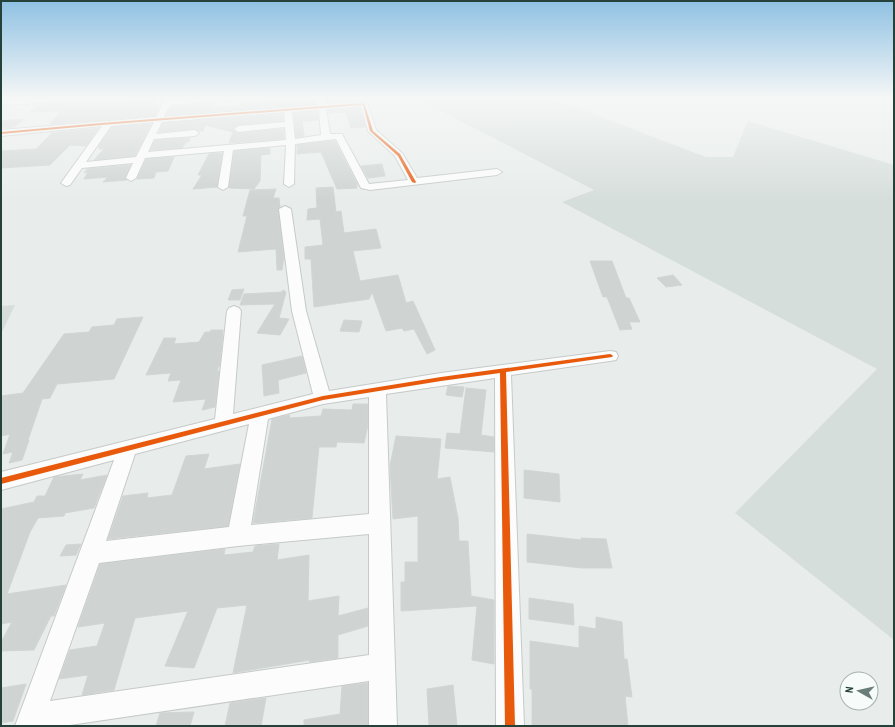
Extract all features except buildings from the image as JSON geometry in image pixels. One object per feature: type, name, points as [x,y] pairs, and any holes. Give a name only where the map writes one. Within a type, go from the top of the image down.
[{"type":"street","points":[[1,134],[21,132]]},
{"type":"street","points":[[66,183],[103,132]]},
{"type":"street","points":[[132,178],[154,132]]},
{"type":"street","points":[[289,184],[291,142],[290,132]]},
{"type":"street","points":[[325,132],[326,137]]},
{"type":"street","points":[[373,132],[399,155],[414,182]]},
{"type":"street","points":[[152,136],[196,133]]},
{"type":"street","points":[[79,165],[339,136],[365,186],[370,187],[497,172]]},
{"type":"street","points":[[223,187],[229,148]]},
{"type":"street","points":[[285,209],[287,232],[300,311],[323,398]]},
{"type":"street","points":[[223,424],[234,311]]},
{"type":"street","points":[[1,481],[323,398],[503,370],[610,356]]},
{"type":"street","points":[[503,370],[510,726]]},
{"type":"street","points":[[377,389],[383,726]]},
{"type":"street","points":[[238,536],[260,414]]},
{"type":"street","points":[[127,449],[91,553],[29,722],[382,666]]},
{"type":"street","points":[[91,553],[238,536],[379,523]]},
{"type":"shaded area","points":[[482,132],[640,132],[706,157],[733,157],[743,132],[784,132],[894,165],[894,640],[735,513],[877,369],[562,202],[594,190]]},
{"type":"shaded area","points":[[15,305],[1,334],[1,306]]},
{"type":"cycle path","points":[[1,133],[13,132]]},
{"type":"cycle path","points":[[373,132],[399,155],[414,182]]},
{"type":"cycle path","points":[[1,481],[323,398],[441,379],[610,356]]},
{"type":"cycle path","points":[[503,370],[510,726]]}]
